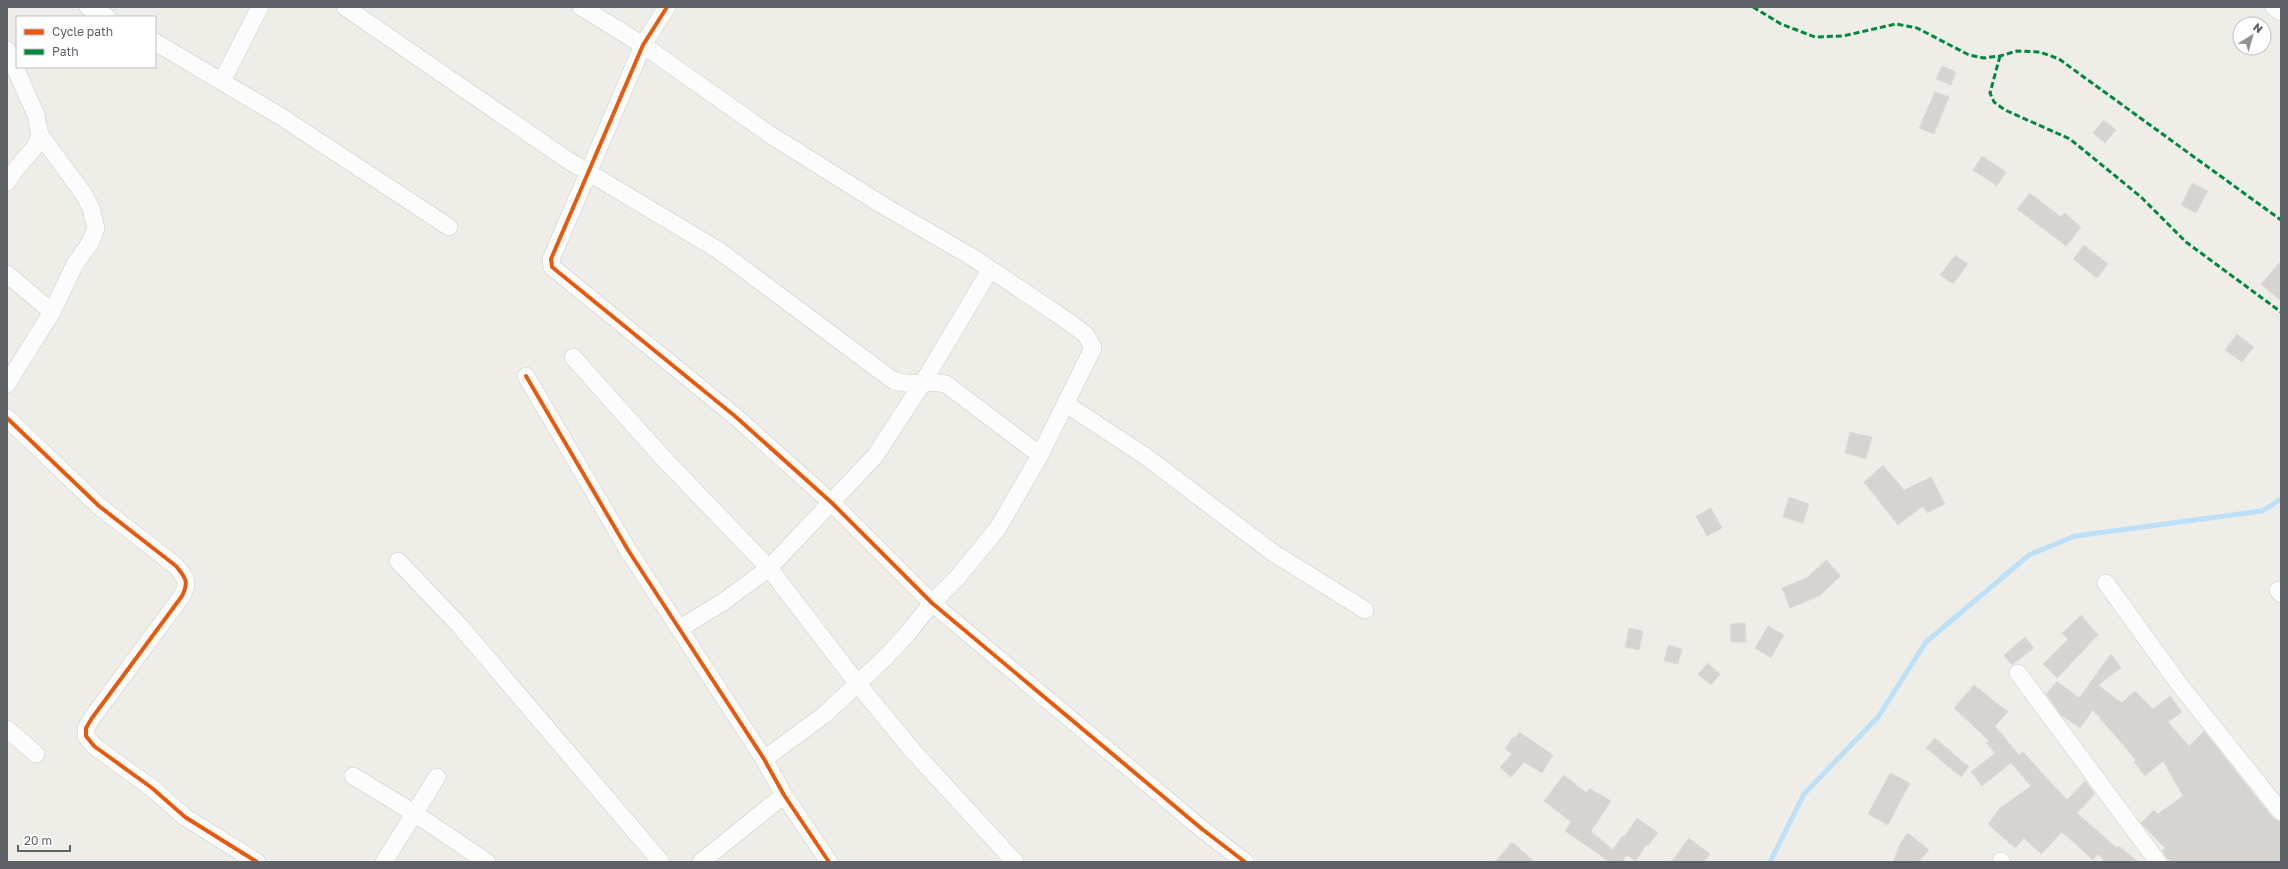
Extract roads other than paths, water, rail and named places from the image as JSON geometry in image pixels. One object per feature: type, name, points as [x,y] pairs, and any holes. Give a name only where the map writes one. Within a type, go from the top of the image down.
[{"type":"street","points":[[88,7],[105,16]]},
{"type":"street","points":[[222,81],[260,7]]},
{"type":"street","points":[[345,7],[566,159],[718,250],[894,381],[908,385],[934,382],[946,384],[1040,455]]},
{"type":"street","points":[[581,7],[644,44],[769,134],[990,270],[1069,322],[1086,335],[1093,348],[1040,455],[998,528],[957,578],[932,603],[908,634],[824,715],[764,759]]},
{"type":"street","points":[[667,7],[644,44],[551,259],[552,267],[736,417],[832,503],[932,603],[1202,829],[1245,862]]},
{"type":"street","points":[[2274,7],[2281,12]]},
{"type":"street","points":[[156,43],[222,81],[449,228]]},
{"type":"street","points":[[7,50],[36,115],[40,135],[82,193],[91,208],[96,228],[90,243],[74,264],[52,312],[7,384]]},
{"type":"street","points":[[7,182],[34,148],[40,135]]},
{"type":"street","points":[[679,629],[723,602],[770,568],[875,456],[922,384],[990,270]]},
{"type":"street","points":[[7,274],[52,312]]},
{"type":"street","points":[[573,357],[664,459],[770,568],[857,683],[912,750],[1015,862]]},
{"type":"street","points":[[526,376],[628,550],[764,759],[784,795],[829,862]]},
{"type":"street","points":[[1066,404],[1145,456],[1272,552],[1365,610]]},
{"type":"street","points":[[7,418],[100,506],[176,566],[186,578],[187,586],[182,596],[92,718],[86,728],[86,736],[94,746],[152,788],[185,817],[257,862]]},
{"type":"street","points":[[398,561],[459,625],[661,862]]},
{"type":"street","points":[[2106,583],[2178,684],[2281,812]]},
{"type":"street","points":[[2018,673],[2158,862]]},
{"type":"street","points":[[7,729],[36,754]]},
{"type":"street","points":[[353,776],[414,813],[487,862]]},
{"type":"street","points":[[384,862],[437,777]]},
{"type":"street","points":[[701,862],[784,795]]},
{"type":"waterway","points":[[1770,862],[1804,794],[1878,717],[1926,642],[2029,555],[2075,536],[2262,511],[2281,499]]}]
